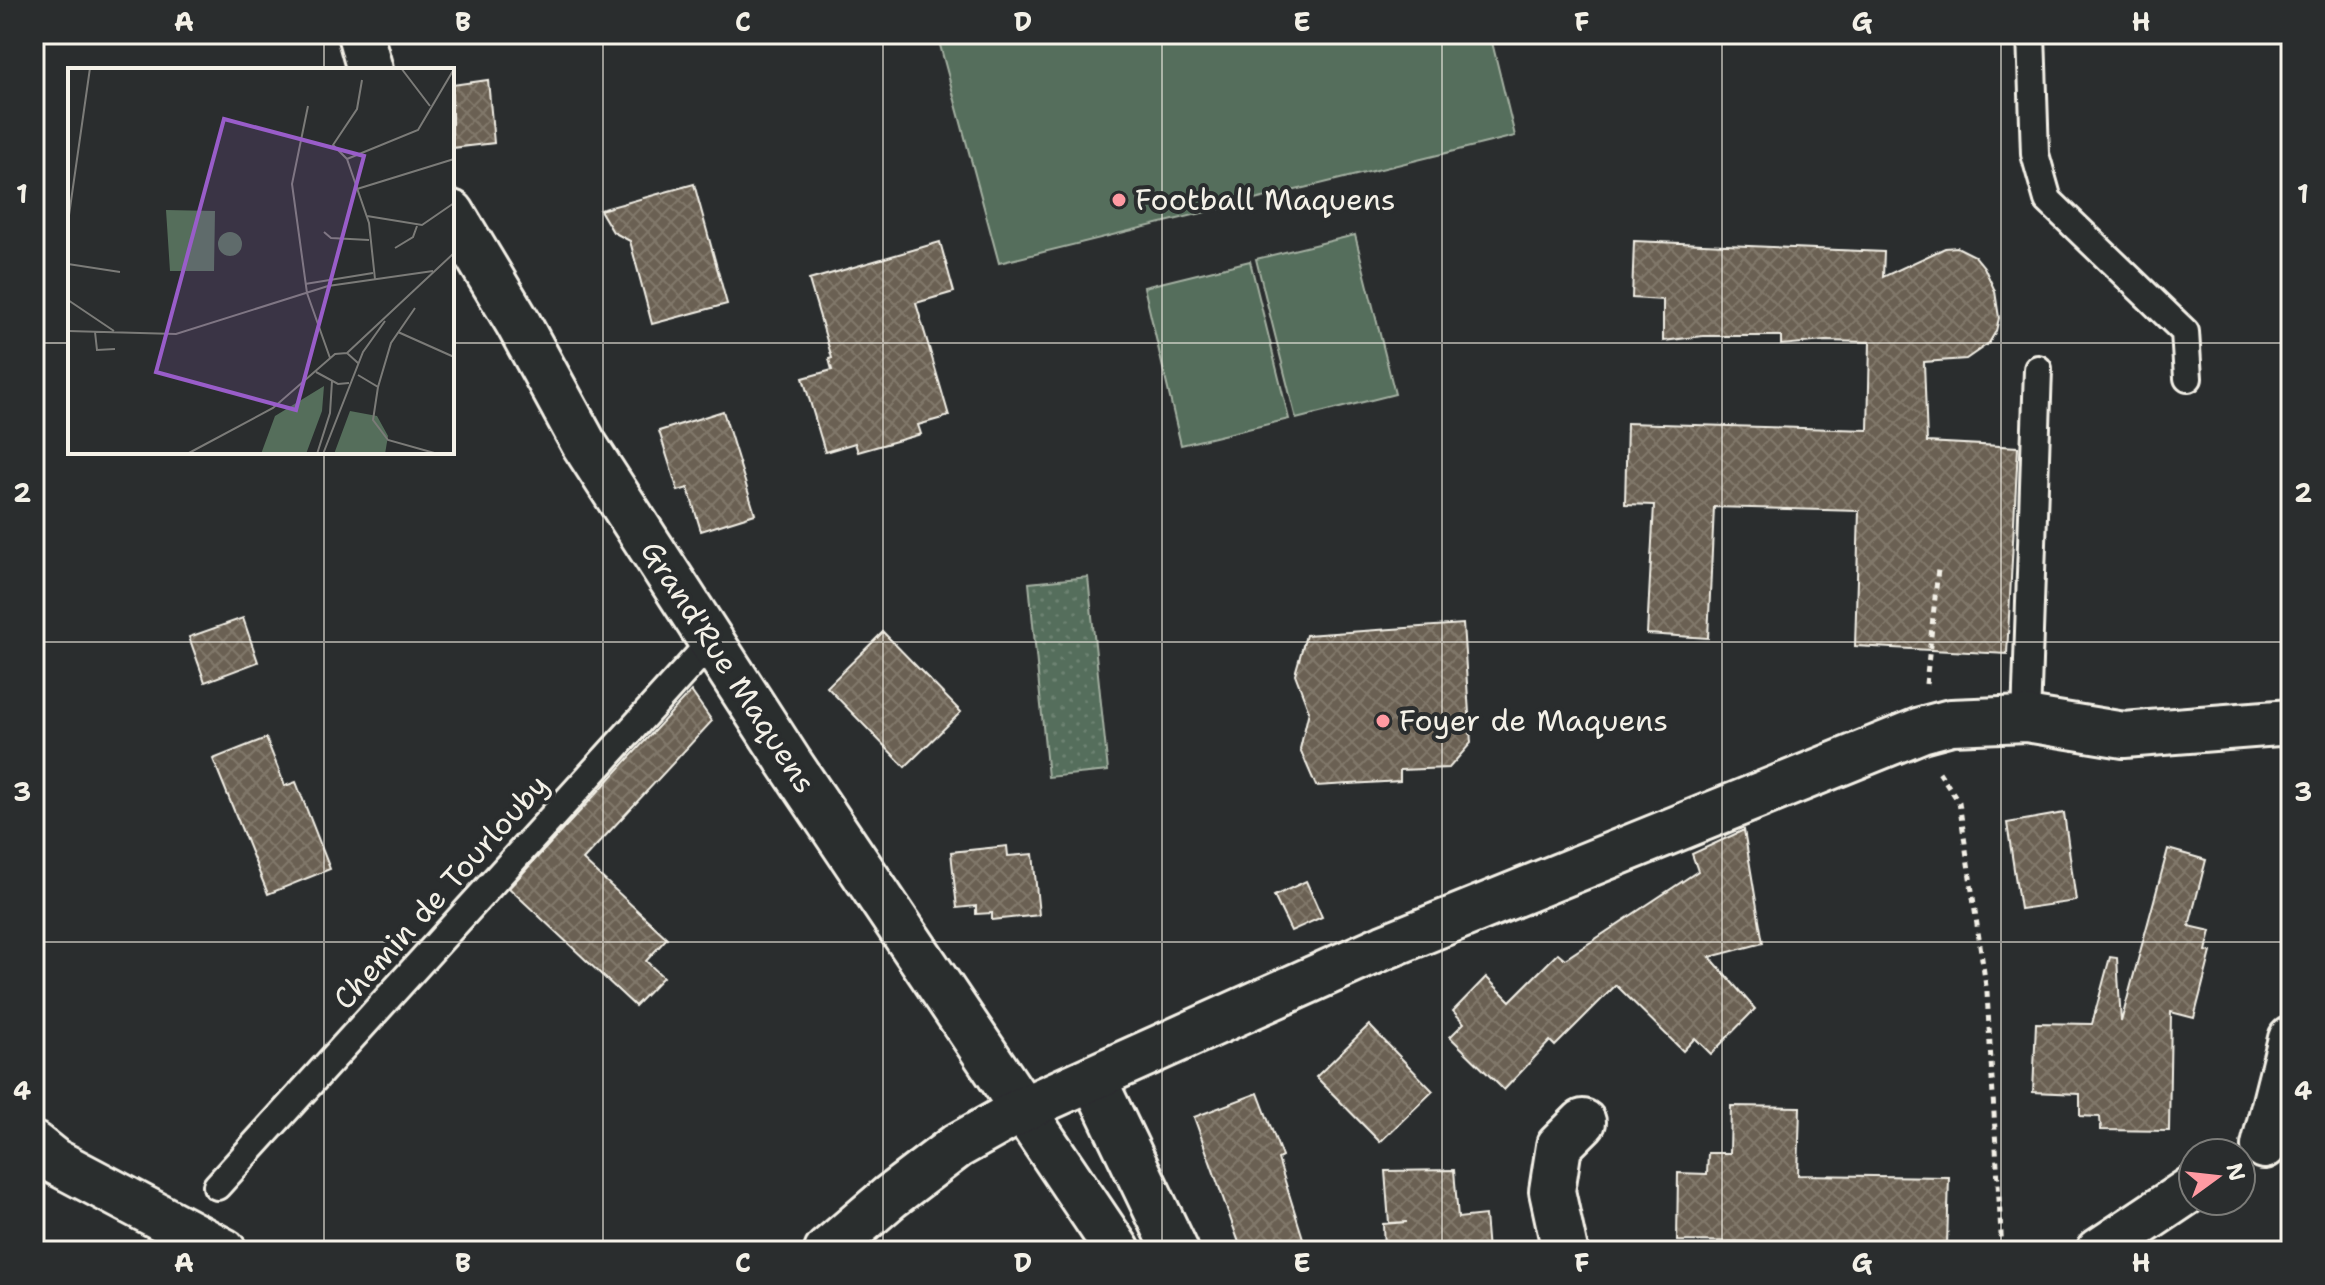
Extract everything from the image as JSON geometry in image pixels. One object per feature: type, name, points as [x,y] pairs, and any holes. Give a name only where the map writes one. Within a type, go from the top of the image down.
[{"type":"street","points":[[360,34],[369,68]]},
{"type":"street","name":"Grand'Rue Maquens","points":[[454,216],[518,323],[584,444],[789,762],[1118,1251]]},
{"type":"street","points":[[827,1251],[890,1197],[957,1146],[1023,1109],[1384,947],[1921,730],[1951,722],[2026,719],[2124,735],[2291,722]]},
{"type":"street","points":[[2265,1158],[2291,1039]]},
{"type":"street","points":[[1093,1078],[1176,1251]]},
{"type":"street","points":[[1565,1251],[1552,1191],[1559,1146],[1583,1122]]},
{"type":"street","points":[[34,1145],[54,1161],[224,1251]]},
{"type":"street","points":[[2099,1251],[2177,1199]]},
{"type":"lane","points":[[2031,34],[2035,154],[2048,200],[2185,332],[2188,378]]},
{"type":"lane","points":[[2026,719],[2038,369]]},
{"type":"lane","name":"Chemin de Tourlouby","points":[[217,1186],[712,641]]},
{"type":"path","points":[[1938,569],[1921,730],[1922,747],[1959,802],[1987,993],[2002,1251]]},
{"type":"green space","name":"Football Maquens","points":[[937,34],[1490,34],[1515,136],[999,263]]},
{"type":"green space","points":[[1355,235],[1395,394],[1296,419],[1256,259]]},
{"type":"green space","points":[[1250,261],[1289,419],[1181,445],[1144,287]]},
{"type":"green space","points":[[1088,577],[1108,771],[1048,777],[1029,583]]},
{"type":"building","points":[[488,80],[494,143],[454,148],[454,85]]},
{"type":"building","points":[[694,184],[727,304],[652,324],[630,241],[613,232],[600,210]]},
{"type":"building","points":[[1634,241],[1884,252],[1883,277],[1945,248],[1957,247],[1975,256],[1995,291],[1999,318],[1996,331],[1989,343],[1966,359],[1924,362],[1927,442],[2018,447],[2007,654],[1855,646],[1859,511],[1714,507],[1708,638],[1647,634],[1654,505],[1625,504],[1627,423],[1868,430],[1870,342],[1825,341],[1781,345],[1781,336],[1703,336],[1663,341],[1663,300],[1632,298]]},
{"type":"building","points":[[940,242],[954,292],[916,303],[949,416],[918,425],[921,434],[858,452],[855,443],[825,452],[803,378],[832,370],[829,359],[832,358],[809,280]]},
{"type":"building","points":[[723,411],[755,514],[701,531],[688,488],[678,491],[659,431]]},
{"type":"building","points":[[243,618],[258,662],[205,682],[189,637]]},
{"type":"building","name":"Foyer de Maquens","points":[[1463,624],[1471,743],[1449,768],[1400,770],[1400,781],[1316,786],[1300,749],[1309,711],[1295,674],[1306,635]]},
{"type":"building","points":[[883,632],[961,712],[905,767],[827,687]]},
{"type":"building","points":[[691,691],[712,721],[583,860],[667,938],[646,961],[663,977],[635,1006],[509,888]]},
{"type":"building","points":[[266,738],[285,786],[296,782],[330,869],[268,894],[213,759]]},
{"type":"building","points":[[2064,813],[2076,901],[2020,909],[2007,823]]},
{"type":"building","points":[[1744,830],[1763,943],[1710,957],[1755,1009],[1711,1054],[1695,1038],[1683,1051],[1616,985],[1555,1046],[1550,1041],[1504,1090],[1450,1037],[1464,1023],[1453,1011],[1486,977],[1510,1001],[1558,953],[1565,959],[1698,871],[1692,854]]},
{"type":"building","points":[[1007,846],[1008,856],[1033,854],[1039,915],[992,920],[992,913],[976,914],[976,906],[957,908],[951,852]]},
{"type":"building","points":[[2168,849],[2206,860],[2189,926],[2211,931],[2206,951],[2211,952],[2194,1018],[2171,1012],[2169,1131],[2101,1130],[2100,1117],[2080,1116],[2080,1094],[2033,1092],[2036,1023],[2092,1024],[2110,957],[2117,958],[2121,1022]]},
{"type":"building","points":[[1306,881],[1322,917],[1291,931],[1274,896]]},
{"type":"building","points":[[1369,1025],[1433,1091],[1380,1142],[1316,1077]]},
{"type":"building","points":[[1258,1093],[1282,1157],[1278,1159],[1307,1251],[1242,1251],[1194,1117]]},
{"type":"building","points":[[1731,1106],[1800,1107],[1798,1175],[1949,1177],[1947,1246],[1900,1245],[1900,1251],[1784,1251],[1784,1242],[1677,1241],[1678,1173],[1707,1174],[1708,1153],[1730,1153]]},
{"type":"building","points":[[1454,1170],[1458,1218],[1485,1215],[1488,1251],[1384,1251],[1383,1224],[1407,1222],[1389,1223],[1385,1171]]},
{"type":"place","name":"Football Maquens","points":[[1119,200]]},
{"type":"place","name":"Foyer de Maquens","points":[[1383,721]]}]
